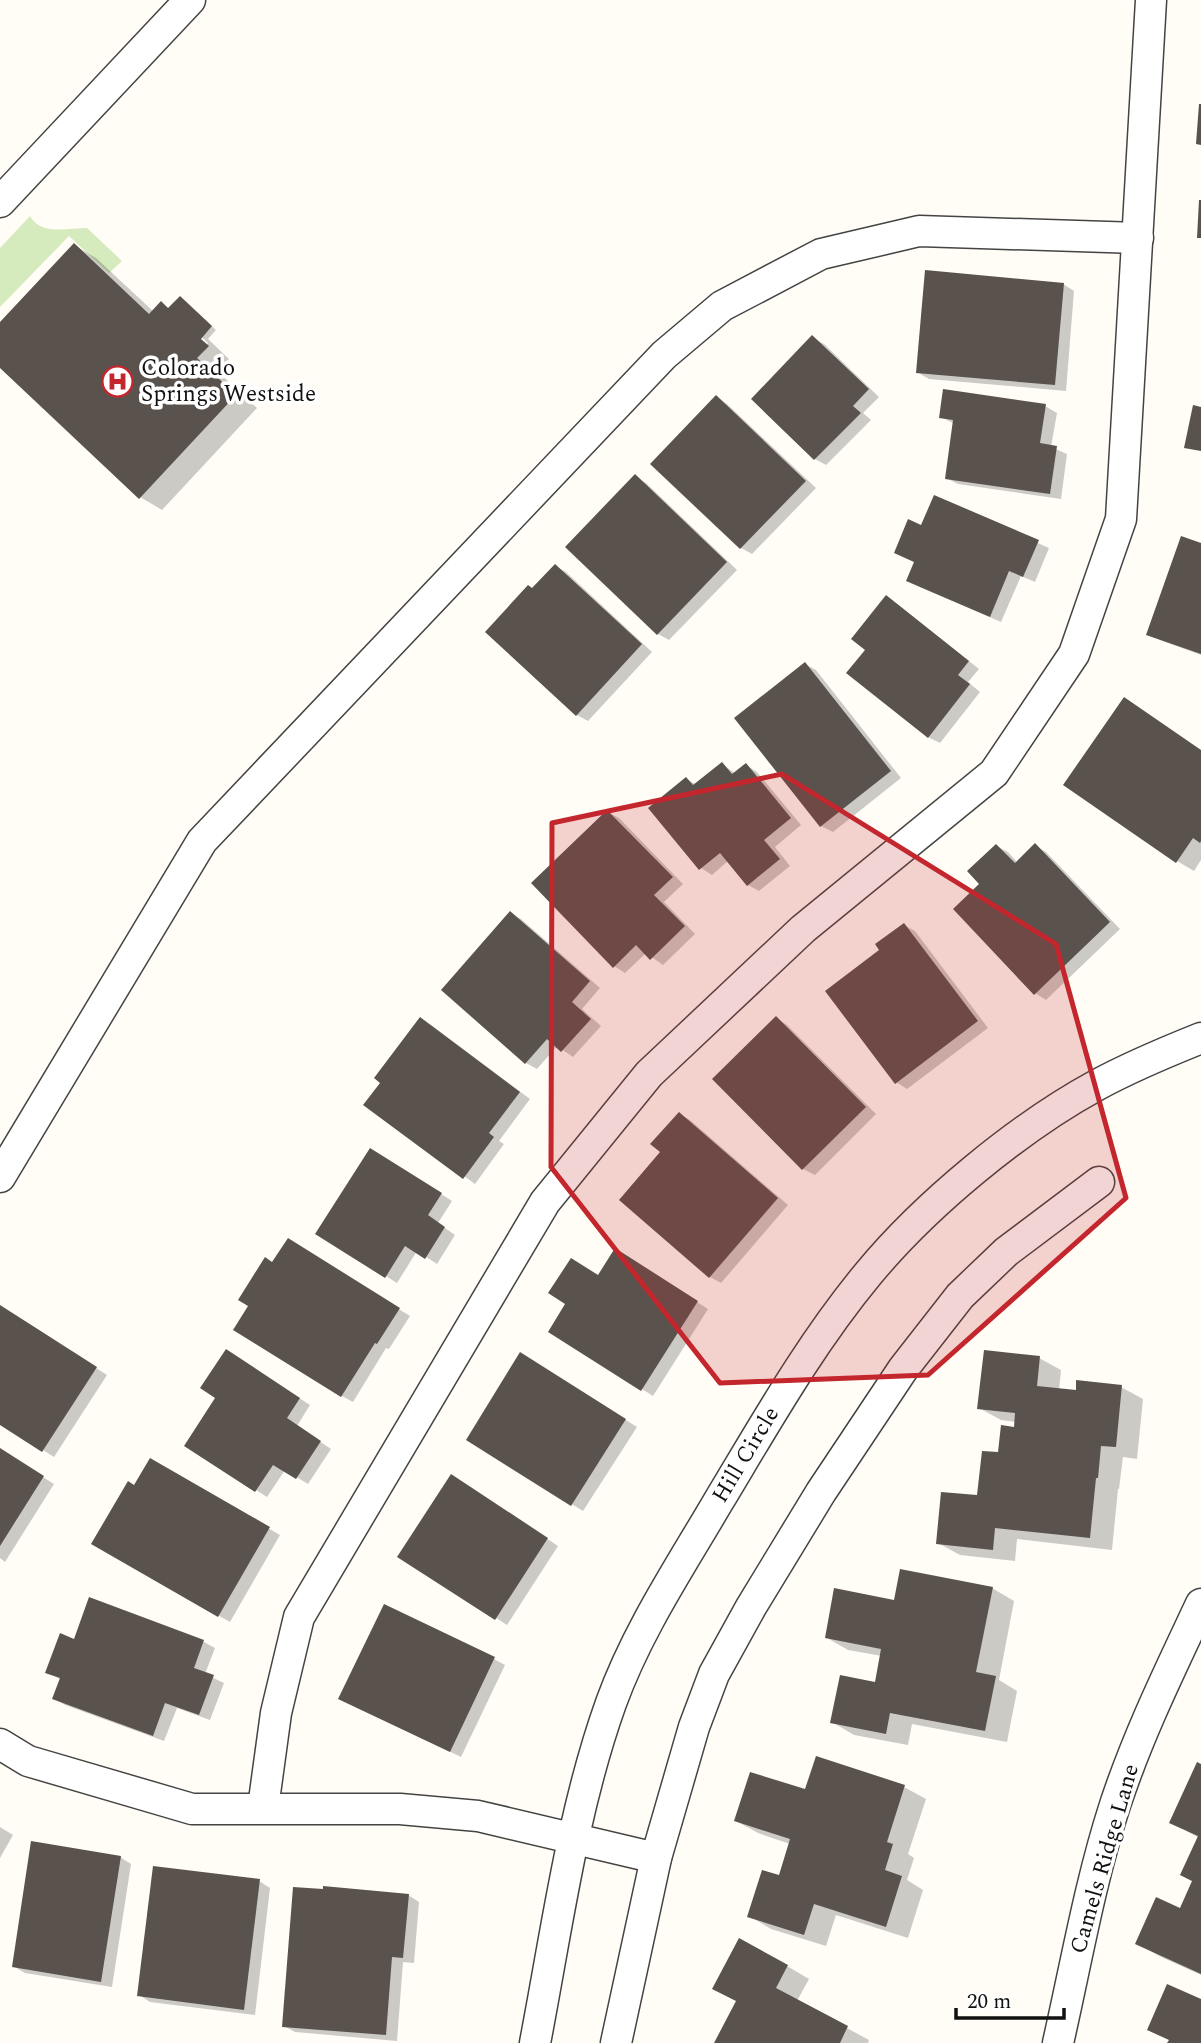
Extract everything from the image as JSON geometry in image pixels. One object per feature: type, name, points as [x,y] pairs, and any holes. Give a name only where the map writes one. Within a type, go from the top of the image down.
[{"type":"street","points":[[0,202],[190,0]]},
{"type":"street","points":[[262,1808],[276,1713],[299,1617],[545,1202],[649,1074],[803,929],[994,773],[1074,654],[1121,519],[1151,0]]},
{"type":"street","points":[[0,1177],[202,841],[664,355],[722,306],[821,254],[919,231],[1138,237]]},
{"type":"street","name":"Hill Circle","points":[[536,2043],[573,1839],[594,1755],[612,1702],[640,1636],[775,1407],[821,1337],[869,1273],[919,1219],[978,1168],[1035,1124],[1096,1085],[1201,1038]]},
{"type":"street","points":[[616,2043],[656,1858],[694,1727],[714,1674],[751,1607],[821,1492],[903,1369],[960,1296],[1006,1252],[1099,1182]]},
{"type":"street","name":"Camels Ridge Lane","points":[[1058,2043],[1091,1895],[1115,1805],[1150,1710],[1201,1604]]},
{"type":"street","points":[[0,1744],[28,1761],[192,1809],[400,1809],[478,1816],[656,1858]]},
{"type":"highlighted area","points":[[782,774],[1056,944],[1126,1198],[928,1375],[720,1383],[551,1167],[552,823]]},
{"type":"green space","points":[[30,216],[48,229],[87,228],[122,261],[109,273],[69,236],[0,307],[0,248]]},
{"type":"building","points":[[1201,104],[1201,145],[1196,144]]},
{"type":"building","points":[[1199,200],[1201,238],[1197,238]]},
{"type":"building","name":"Colorado Springs Westside","points":[[74,243],[149,314],[161,301],[168,308],[180,296],[212,326],[201,339],[209,346],[197,358],[236,395],[139,499],[0,368],[0,322]]},
{"type":"building","points":[[925,270],[1064,283],[1055,385],[916,373]]},
{"type":"building","points":[[812,335],[869,389],[853,406],[861,413],[814,460],[751,399]]},
{"type":"building","points":[[943,389],[1046,404],[1040,443],[1057,446],[1050,494],[945,479],[953,420],[939,418]]},
{"type":"building","points":[[716,395],[806,481],[740,549],[650,464]]},
{"type":"building","points":[[1193,405],[1201,407],[1201,451],[1184,448]]},
{"type":"building","points":[[635,474],[727,562],[657,635],[565,547]]},
{"type":"building","points":[[934,495],[1039,540],[1023,577],[1009,571],[990,617],[906,581],[914,562],[894,553],[908,519],[921,525]]},
{"type":"building","points":[[1181,536],[1201,543],[1201,654],[1146,635]]},
{"type":"building","points":[[555,564],[642,644],[576,716],[485,632],[528,585],[532,588]]},
{"type":"building","points":[[886,595],[969,661],[958,675],[970,684],[928,738],[846,673],[865,650],[851,639]]},
{"type":"building","points":[[805,662],[891,771],[820,827],[734,718]]},
{"type":"building","points":[[1124,697],[1201,750],[1201,841],[1200,843],[1193,838],[1176,863],[1063,785]]},
{"type":"building","points":[[722,762],[732,774],[746,763],[791,818],[764,840],[780,859],[747,886],[720,853],[699,870],[648,808],[686,777],[693,785]]},
{"type":"building","points":[[607,810],[673,877],[654,895],[685,926],[650,960],[636,945],[613,968],[531,883]]},
{"type":"building","points":[[1035,843],[1110,922],[1034,995],[953,909],[979,884],[967,871],[996,844],[1015,863]]},
{"type":"building","points":[[510,911],[590,981],[572,1002],[591,1019],[561,1052],[547,1039],[525,1064],[441,990]]},
{"type":"building","points":[[904,923],[978,1021],[895,1084],[825,991],[879,950],[875,944]]},
{"type":"building","points":[[776,1016],[866,1107],[802,1170],[712,1079]]},
{"type":"building","points":[[420,1017],[520,1092],[489,1133],[494,1137],[463,1179],[363,1105],[380,1083],[374,1078]]},
{"type":"building","points":[[679,1112],[778,1198],[709,1278],[619,1200],[660,1152],[650,1144]]},
{"type":"building","points":[[370,1148],[442,1193],[428,1215],[445,1227],[425,1259],[405,1246],[385,1278],[315,1234]]},
{"type":"building","points":[[288,1238],[400,1308],[341,1397],[233,1330],[248,1306],[238,1300],[265,1257],[272,1262]]},
{"type":"building","points":[[615,1248],[698,1301],[641,1391],[548,1332],[565,1304],[548,1293],[571,1258],[598,1275]]},
{"type":"building","points":[[0,1305],[97,1367],[42,1452],[0,1425]]},
{"type":"building","points":[[226,1349],[300,1398],[287,1418],[321,1441],[296,1479],[273,1465],[255,1492],[184,1446],[215,1398],[200,1388]]},
{"type":"building","points":[[984,1350],[1040,1356],[1037,1386],[1076,1390],[1076,1380],[1122,1385],[1116,1447],[1101,1446],[1090,1538],[995,1528],[993,1550],[936,1544],[941,1492],[977,1495],[982,1451],[998,1452],[1001,1425],[1014,1427],[1015,1413],[977,1409]]},
{"type":"building","points":[[520,1352],[626,1419],[571,1506],[466,1440]]},
{"type":"building","points":[[0,1448],[44,1476],[0,1546]]},
{"type":"building","points":[[150,1458],[270,1527],[218,1617],[91,1544],[128,1481],[134,1485]]},
{"type":"building","points":[[451,1474],[548,1538],[495,1620],[397,1557]]},
{"type":"building","points":[[900,1569],[993,1587],[976,1672],[996,1676],[985,1731],[890,1713],[886,1734],[830,1723],[840,1675],[875,1682],[881,1649],[825,1638],[834,1588],[894,1600]]},
{"type":"building","points":[[89,1597],[204,1640],[194,1668],[214,1675],[199,1715],[165,1703],[153,1736],[52,1699],[60,1678],[45,1673],[60,1633],[74,1639]]},
{"type":"building","points":[[384,1604],[495,1657],[450,1752],[338,1699]]},
{"type":"building","points":[[816,1756],[905,1785],[887,1842],[893,1844],[885,1870],[902,1876],[886,1927],[814,1904],[804,1935],[747,1917],[762,1870],[779,1875],[790,1839],[734,1821],[750,1772],[805,1789]]},
{"type":"building","points":[[1197,1762],[1201,1764],[1201,1974],[1135,1944],[1156,1897],[1180,1908],[1192,1881],[1180,1875],[1198,1836],[1169,1823]]},
{"type":"building","points":[[31,1841],[121,1856],[101,1982],[12,1967]]},
{"type":"building","points":[[153,1866],[260,1879],[244,2010],[137,1996]]},
{"type":"building","points":[[323,1886],[409,1894],[403,1958],[392,1957],[386,2035],[282,2027],[293,1887],[323,1889]]},
{"type":"building","points":[[739,1938],[788,1965],[776,1988],[848,2026],[840,2043],[714,2043],[736,2001],[712,1989]]},
{"type":"building","points":[[1167,1984],[1201,1999],[1201,2043],[1167,2043],[1169,2040],[1147,2030]]},
{"type":"place","name":"Colorado Springs Westside","points":[[118,381]]}]
